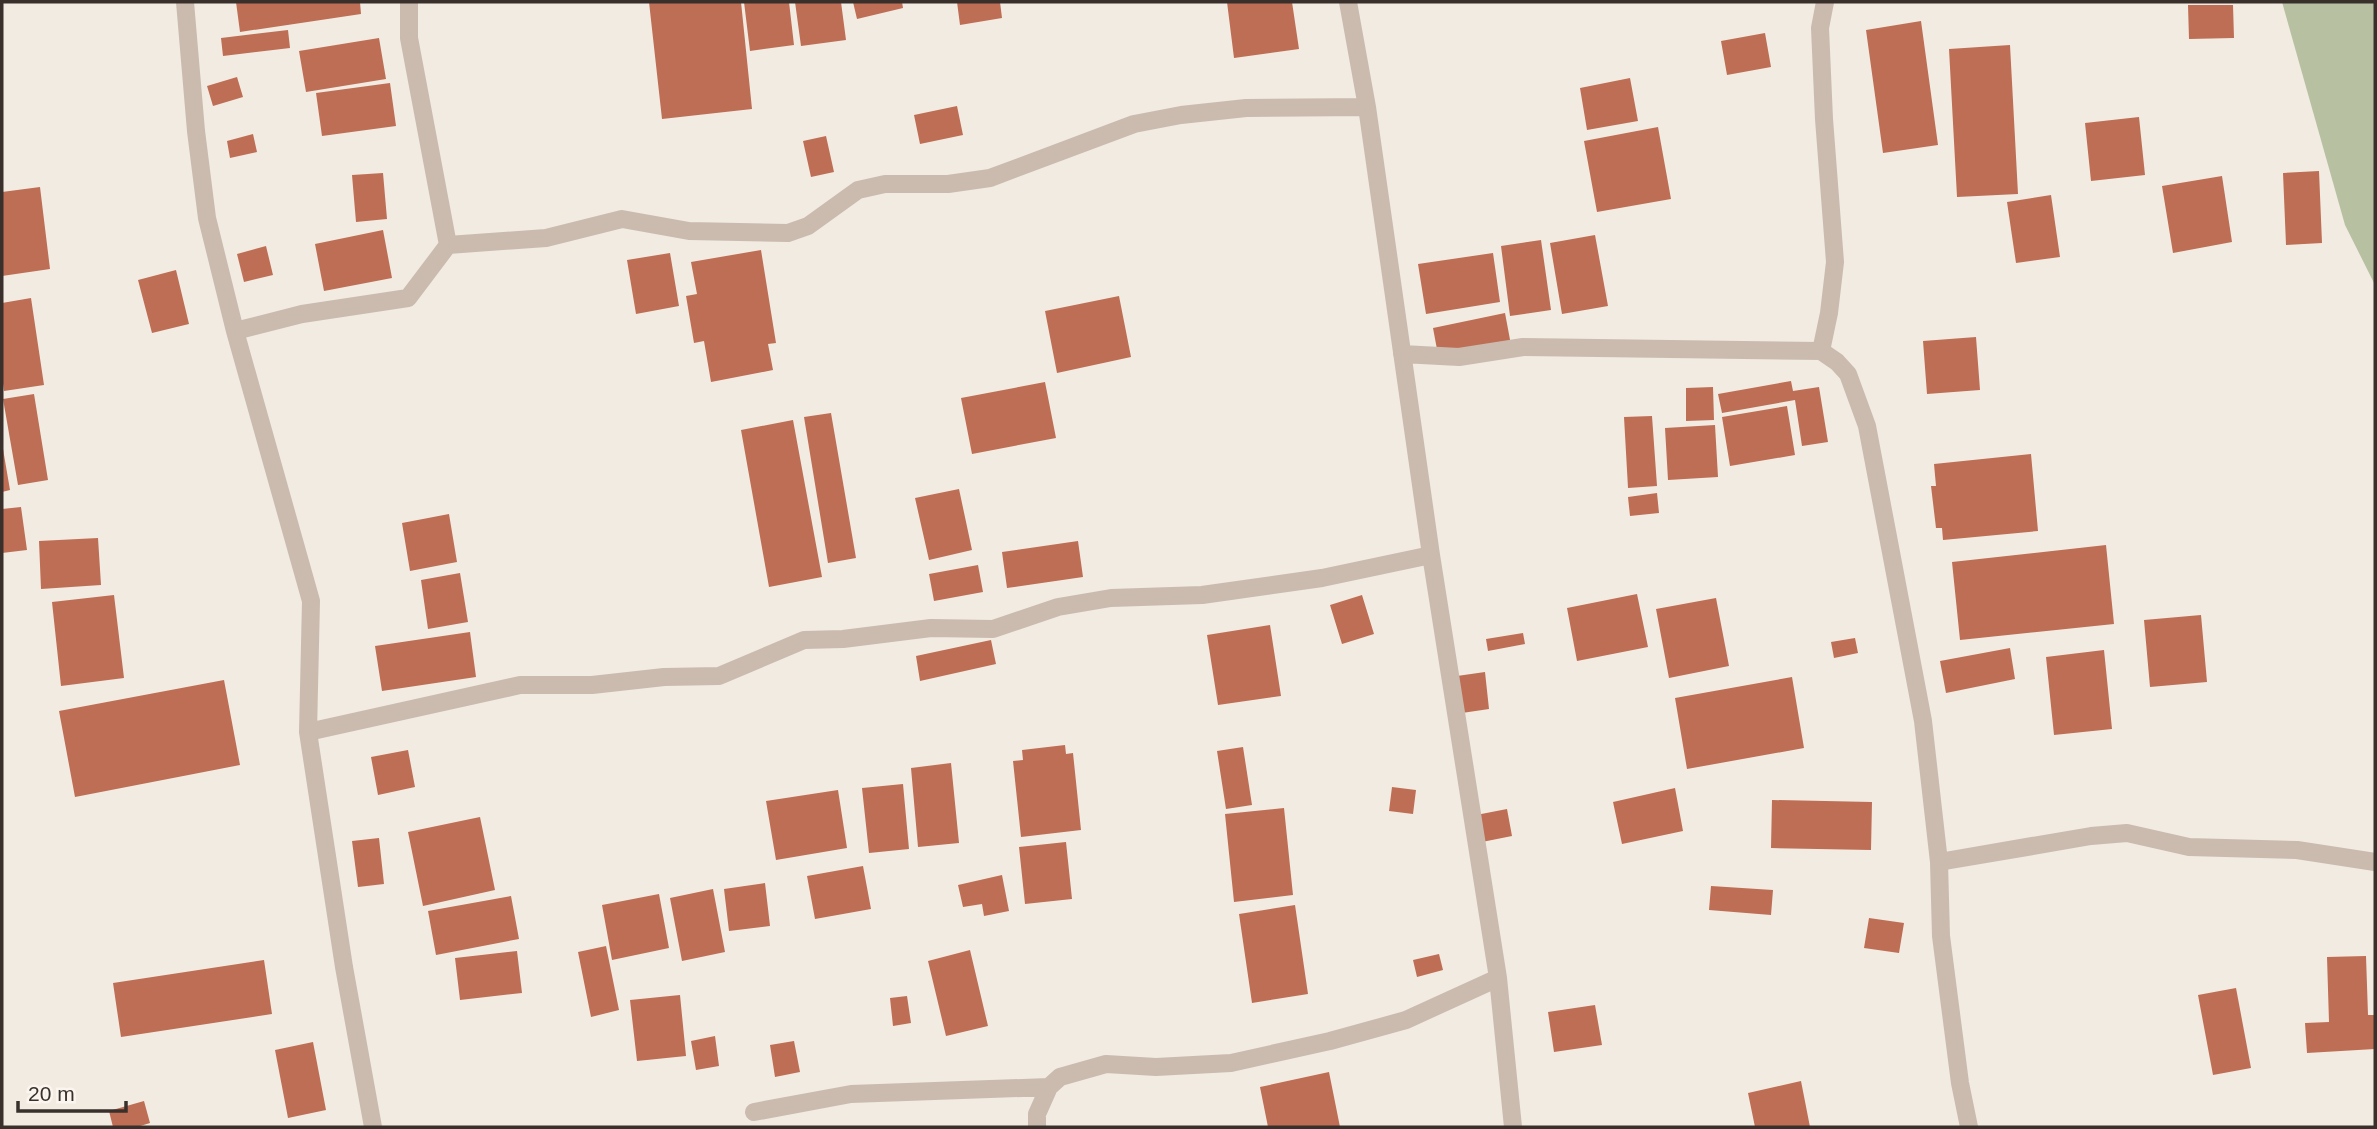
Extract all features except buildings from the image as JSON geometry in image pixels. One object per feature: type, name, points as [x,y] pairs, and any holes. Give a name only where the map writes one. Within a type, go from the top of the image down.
[{"type":"street","points":[[185,2],[196,131],[207,218],[235,331],[311,601],[308,732],[344,967],[373,1127]]},
{"type":"street","points":[[235,331],[302,314],[408,298],[448,245],[409,38],[409,2]]},
{"type":"street","points":[[1348,2],[1367,107],[1431,555],[1498,978],[1513,1127]]},
{"type":"street","points":[[1821,351],[1835,262],[1820,28],[1825,2]]},
{"type":"street","points":[[448,245],[546,238],[622,219],[690,231],[788,233],[808,226],[858,190],[885,184],[948,184],[990,178],[1133,124],[1181,115],[1246,108],[1367,107]]},
{"type":"street","points":[[1402,354],[1459,357],[1523,346],[1821,351],[1848,374],[1867,426],[1923,721],[1939,862],[1941,936],[1960,1083],[1969,1127]]},
{"type":"street","points":[[308,732],[520,685],[592,685],[664,677],[719,676],[804,640],[843,639],[931,628],[992,629],[1058,607],[1111,598],[1215,593],[1322,578],[1431,555]]},
{"type":"street","points":[[1939,862],[2091,836],[2127,833],[2189,847],[2297,850],[2375,862]]},
{"type":"street","points":[[1037,1127],[1037,1114],[1049,1087],[1060,1077],[1106,1064],[1156,1067],[1231,1063],[1330,1041],[1406,1020],[1498,978]]},
{"type":"street","points":[[754,1112],[851,1094],[1049,1087]]},
{"type":"green space","points":[[2282,2],[2375,2],[2375,285],[2345,225]]}]
